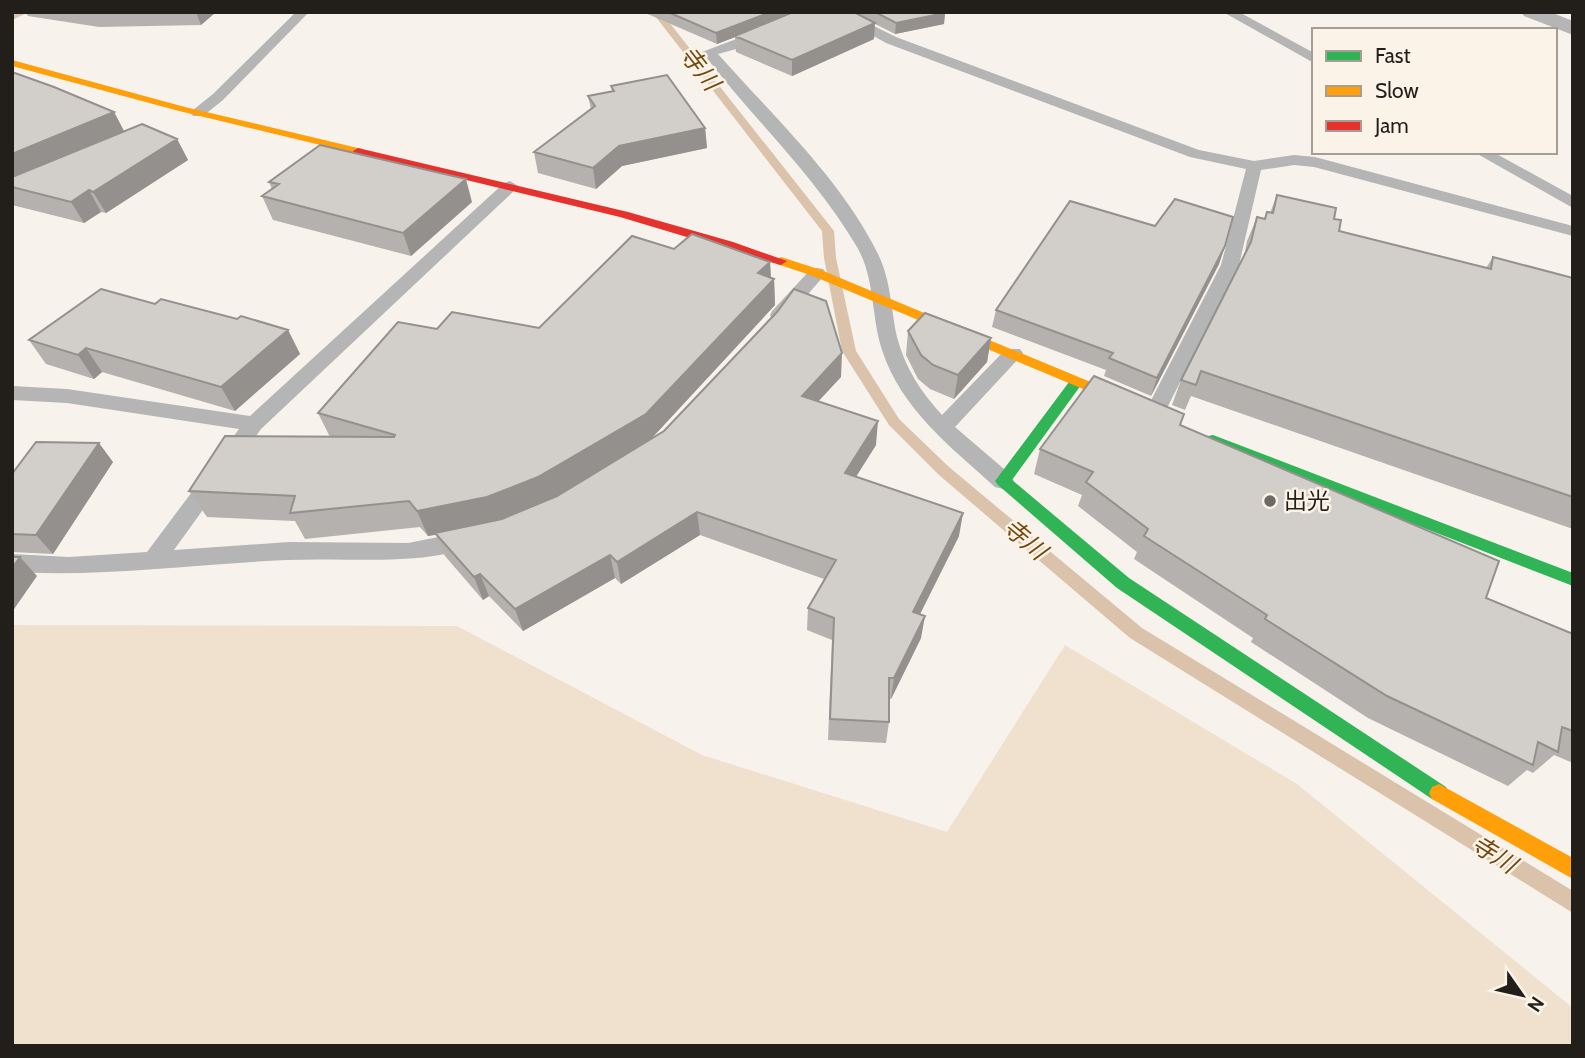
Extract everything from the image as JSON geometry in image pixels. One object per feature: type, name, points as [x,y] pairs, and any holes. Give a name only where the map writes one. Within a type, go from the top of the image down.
[{"type":"street","points":[[1531,12],[1573,29]]},
{"type":"street","points":[[12,63],[198,113],[510,186],[703,236],[817,273],[1013,353],[1160,417]]},
{"type":"street","points":[[174,125],[198,113]]},
{"type":"street","points":[[1077,381],[1003,481],[1123,583],[1451,801],[1573,869]]},
{"type":"street","points":[[1202,435],[1573,580]]},
{"type":"lane","points":[[198,113],[218,97],[303,12]]},
{"type":"lane","points":[[820,12],[735,46],[709,52],[799,155],[860,238],[870,255],[874,296],[906,385],[927,414],[1003,481]]},
{"type":"lane","points":[[836,12],[891,40],[1195,154],[1254,166],[1294,160],[1315,162],[1573,231]]},
{"type":"lane","points":[[1230,12],[1312,58]]},
{"type":"lane","points":[[1485,154],[1573,203]]},
{"type":"lane","points":[[1160,417],[1230,265],[1254,166]]},
{"type":"lane","points":[[152,562],[254,424],[510,186]]},
{"type":"lane","points":[[768,330],[792,298],[817,273]]},
{"type":"lane","points":[[943,428],[1013,353]]},
{"type":"lane","points":[[12,393],[67,396],[254,424]]},
{"type":"lane","points":[[12,563],[69,566],[289,551],[408,552],[488,536]]},
{"type":"shaded area","points":[[12,625],[457,626],[702,755],[947,832],[1065,645],[1297,784],[1573,1008],[1573,1046],[12,1046]]},
{"type":"building","points":[[668,12],[771,12],[716,33]]},
{"type":"building","points":[[793,12],[854,12],[875,23],[792,60],[735,36]]},
{"type":"building","points":[[875,12],[944,12],[945,13],[896,23]]},
{"type":"building","points":[[12,72],[54,87],[114,112],[12,154]]},
{"type":"building","points":[[667,75],[705,128],[619,146],[593,168],[534,152],[595,106],[588,96],[614,91],[611,86]]},
{"type":"building","points":[[142,124],[177,139],[93,192],[89,190],[71,202],[12,187],[12,177]]},
{"type":"building","points":[[320,145],[466,179],[403,233],[262,196],[279,184],[269,182]]},
{"type":"building","points":[[1277,195],[1336,208],[1334,219],[1341,220],[1339,231],[1491,269],[1493,257],[1573,278],[1573,497],[1201,371],[1196,385],[1181,380],[1251,242],[1257,217],[1265,219],[1267,212],[1273,213]]},
{"type":"building","points":[[1175,199],[1233,217],[1225,246],[1157,378],[1109,358],[1113,353],[996,310],[1070,201],[1155,226]]},
{"type":"building","points":[[692,234],[770,262],[758,273],[774,279],[646,414],[538,477],[487,497],[417,511],[409,501],[290,513],[295,496],[189,491],[225,436],[394,437],[395,435],[318,413],[398,322],[437,329],[452,312],[539,328],[632,236],[674,249]]},
{"type":"building","points":[[101,289],[155,304],[161,299],[237,319],[241,316],[288,330],[221,387],[86,348],[78,355],[29,340]]},
{"type":"building","points":[[794,289],[826,301],[842,353],[802,396],[878,421],[845,473],[963,513],[913,612],[925,616],[894,678],[889,678],[889,722],[830,719],[834,618],[808,608],[836,560],[697,512],[617,562],[610,555],[515,609],[480,574],[474,577],[435,533],[502,519],[557,496],[664,431],[777,312]]},
{"type":"building","points":[[925,313],[991,338],[958,375],[933,365],[921,355],[908,331]]},
{"type":"building","points":[[1094,376],[1184,414],[1180,425],[1499,561],[1486,598],[1573,634],[1573,731],[1562,727],[1558,752],[1538,742],[1533,765],[1387,696],[1265,619],[1267,615],[1144,536],[1148,529],[1086,482],[1093,472],[1040,449]]},
{"type":"building","points":[[36,442],[99,443],[36,535],[12,534],[12,474]]},
{"type":"building","points":[[12,557],[20,557],[12,568]]},
{"type":"waterway","points":[[12,17],[25,12]]},
{"type":"waterway","name":"寺川","points":[[656,12],[828,231],[830,258],[849,351],[894,422],[944,471],[1136,633],[1573,903]]},
{"type":"traffic: fast","points":[[1077,381],[1003,481],[1123,583],[1439,793]]},
{"type":"traffic: fast","points":[[1213,440],[1573,580]]},
{"type":"traffic: slow","points":[[12,63],[183,109],[358,151]]},
{"type":"traffic: slow","points":[[781,261],[817,273],[1136,406]]},
{"type":"traffic: slow","points":[[1439,793],[1573,869]]},
{"type":"traffic: jam","points":[[358,151],[624,214],[781,261]]},
{"type":"place","name":"出光","points":[[1270,501]]}]
